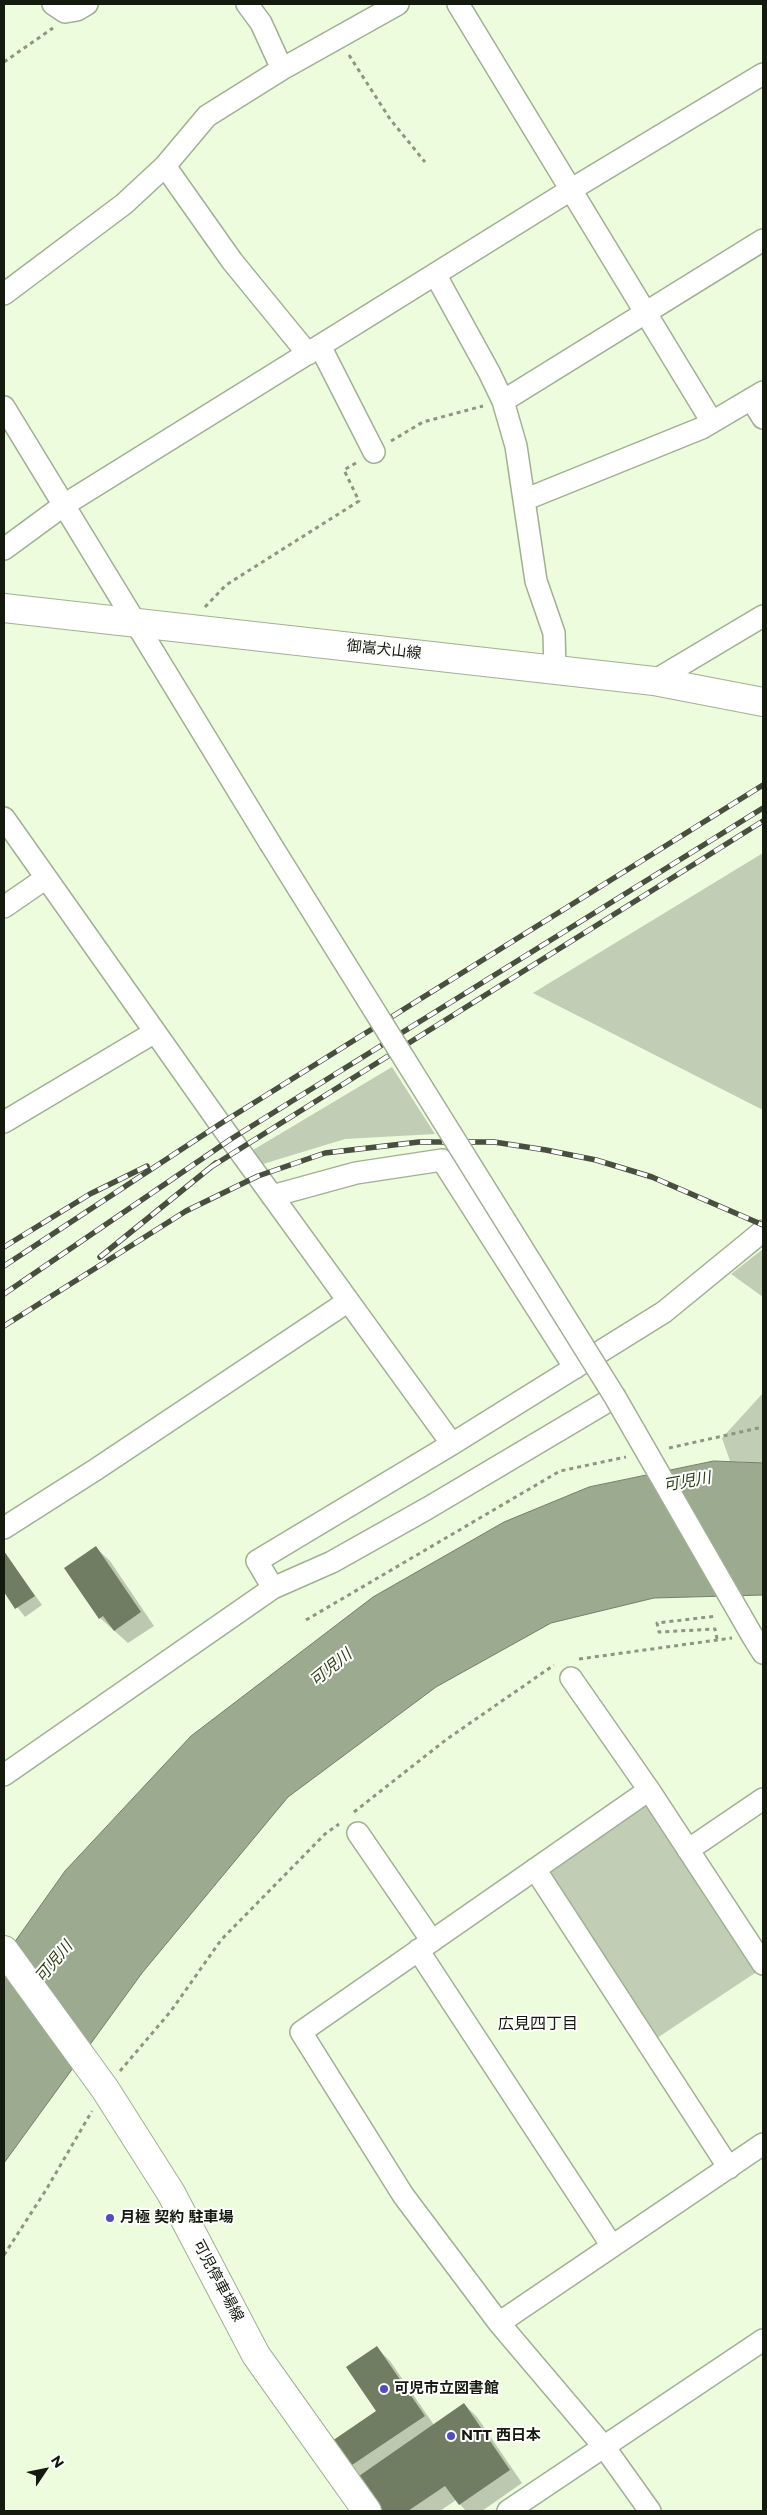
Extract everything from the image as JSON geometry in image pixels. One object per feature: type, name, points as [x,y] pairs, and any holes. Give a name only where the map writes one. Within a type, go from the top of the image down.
[{"type":"main road","name":"御嵩犬山線","points":[[4,608],[654,681],[763,702]]},
{"type":"main road","name":"可児停車場線","points":[[4,1950],[105,2089],[172,2193],[256,2355],[366,2511]]},
{"type":"street","points":[[59,8],[77,10],[87,4]]},
{"type":"street","points":[[247,4],[261,24],[282,69]]},
{"type":"street","points":[[4,294],[124,204],[165,166],[207,116],[282,69],[398,4]]},
{"type":"street","points":[[458,4],[712,422]]},
{"type":"street","points":[[4,549],[64,505],[572,189],[763,74]]},
{"type":"street","points":[[165,166],[232,261],[314,350],[374,452]]},
{"type":"street","points":[[503,401],[763,240]]},
{"type":"street","points":[[435,274],[503,401],[516,446],[536,582],[554,633],[555,669]]},
{"type":"street","points":[[524,500],[712,422],[757,395],[763,418]]},
{"type":"street","points":[[4,406],[270,843],[615,1397],[758,1645]]},
{"type":"street","points":[[654,681],[763,616]]},
{"type":"street","points":[[4,818],[347,1302],[452,1444]]},
{"type":"street","points":[[4,907],[46,878]]},
{"type":"street","points":[[4,1122],[155,1032]]},
{"type":"street","points":[[272,1196],[356,1173],[442,1160],[574,1368]]},
{"type":"street","points":[[273,1588],[257,1561],[452,1444],[664,1312],[763,1231]]},
{"type":"street","points":[[4,1528],[95,1470],[347,1302]]},
{"type":"street","points":[[4,1775],[273,1588],[332,1562],[428,1508],[615,1397]]},
{"type":"street","points":[[566,1667],[763,1964]]},
{"type":"street","points":[[649,1790],[301,2032],[403,2195],[499,2323],[605,2448],[650,2511]]},
{"type":"street","points":[[688,1850],[763,1798]]},
{"type":"street","points":[[349,1824],[612,2246]]},
{"type":"street","points":[[535,1869],[729,2168]]},
{"type":"street","points":[[499,2323],[763,2144]]},
{"type":"street","points":[[508,2511],[605,2448],[763,2340]]},
{"type":"path","points":[[4,62],[58,25],[59,8]]},
{"type":"path","points":[[338,38],[390,119],[425,162]]},
{"type":"path","points":[[186,628],[226,586],[359,501],[344,470],[423,422],[503,401]]},
{"type":"path","points":[[668,1448],[763,1427]]},
{"type":"path","points":[[306,1620],[560,1471],[630,1457]]},
{"type":"path","points":[[717,1639],[715,1629],[659,1632],[657,1623],[723,1615]]},
{"type":"path","points":[[4,2255],[46,2190],[105,2089],[171,2012],[221,1940],[325,1834],[349,1824],[447,1739],[566,1667],[717,1639],[758,1645]]},
{"type":"shaded area","points":[[763,853],[763,1110],[533,993]]},
{"type":"shaded area","points":[[392,1067],[435,1134],[345,1139],[263,1164],[253,1150]]},
{"type":"shaded area","points":[[763,1249],[763,1297],[731,1274]]},
{"type":"shaded area","points":[[763,1393],[763,1463],[730,1461],[722,1438]]},
{"type":"shaded area","points":[[645,1803],[758,1971],[654,2040],[546,1871]]},
{"type":"water","name":"可児川","points":[[714,1461],[763,1463],[763,1595],[654,1598],[551,1623],[436,1687],[288,1797],[142,1973],[4,2163],[4,1957],[65,1871],[191,1736],[373,1597],[504,1522],[589,1487]]},
{"type":"building","points":[[96,1546],[141,1612],[114,1631],[103,1616],[99,1619],[64,1568]]},
{"type":"building","points":[[4,1551],[35,1596],[15,1609],[4,1592]]},
{"type":"building","name":"可児市立図書館","points":[[377,2346],[425,2416],[349,2467],[332,2441],[376,2411],[346,2367]]},
{"type":"building","name":"NTT 西日本","points":[[464,2403],[510,2470],[459,2505],[445,2486],[408,2511],[383,2511],[359,2476]]},
{"type":"railway","points":[[4,1266],[220,1124],[763,785]]},
{"type":"railway","points":[[4,1294],[231,1139],[763,808]]},
{"type":"railway","points":[[211,1167],[763,821]]},
{"type":"railway","points":[[4,1326],[186,1211],[258,1176],[325,1153],[419,1142],[494,1142],[546,1150],[596,1160],[652,1177],[763,1225]]},
{"type":"railway","points":[[100,1257],[216,1163]]},
{"type":"railway","points":[[4,1247],[90,1194],[147,1166]]},
{"type":"place","name":"月極 契約 駐車場","points":[[110,2218]]},
{"type":"place","name":"可児市立図書館","points":[[384,2389]]},
{"type":"place","name":"NTT 西日本","points":[[451,2436]]},
{"type":"district","name":"広見四丁目","points":[[538,2024]]}]
